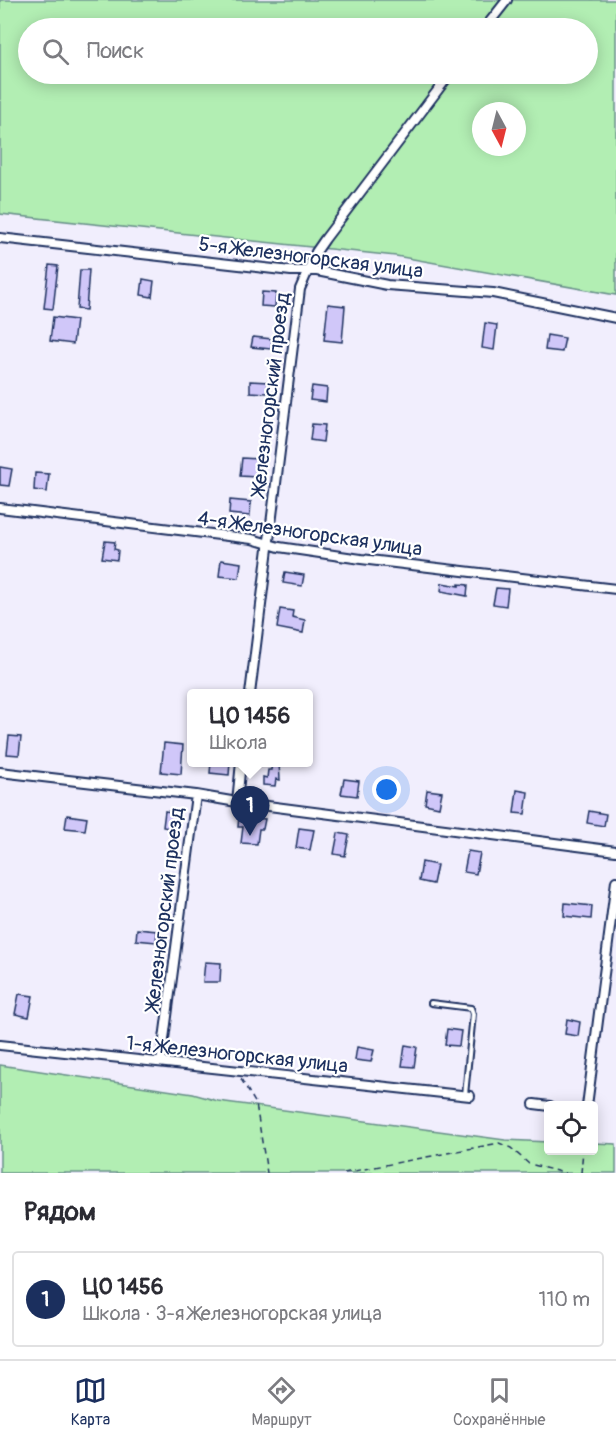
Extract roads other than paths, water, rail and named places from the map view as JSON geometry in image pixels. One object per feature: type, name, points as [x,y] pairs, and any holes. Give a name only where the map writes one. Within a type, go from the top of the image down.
[{"type":"street","points":[[493,18],[507,0]]},
{"type":"street","name":"Железногорский проезд","points":[[250,689],[294,322],[300,289],[316,252],[325,239],[442,84]]},
{"type":"street","name":"5-я Железногорская улица","points":[[0,238],[291,271],[307,270],[387,285],[493,293],[616,318]]},
{"type":"street","name":"4-я Железногорская улица","points":[[0,508],[268,542],[279,547],[361,559],[616,589]]},
{"type":"street","points":[[237,802],[240,767]]},
{"type":"street","points":[[0,772],[196,795],[616,851]]},
{"type":"street","name":"Железногорский проезд","points":[[161,1062],[196,795]]},
{"type":"street","points":[[588,1101],[616,881]]},
{"type":"street","name":"1-я Железногорская улица","points":[[0,1045],[468,1096]]},
{"type":"street","points":[[534,1104],[544,1105]]},
{"type":"lane","points":[[431,1003],[465,1006],[471,1008],[474,1014],[468,1096]]},
{"type":"place","name":"ЦО 1456","points":[[250,836]]}]
